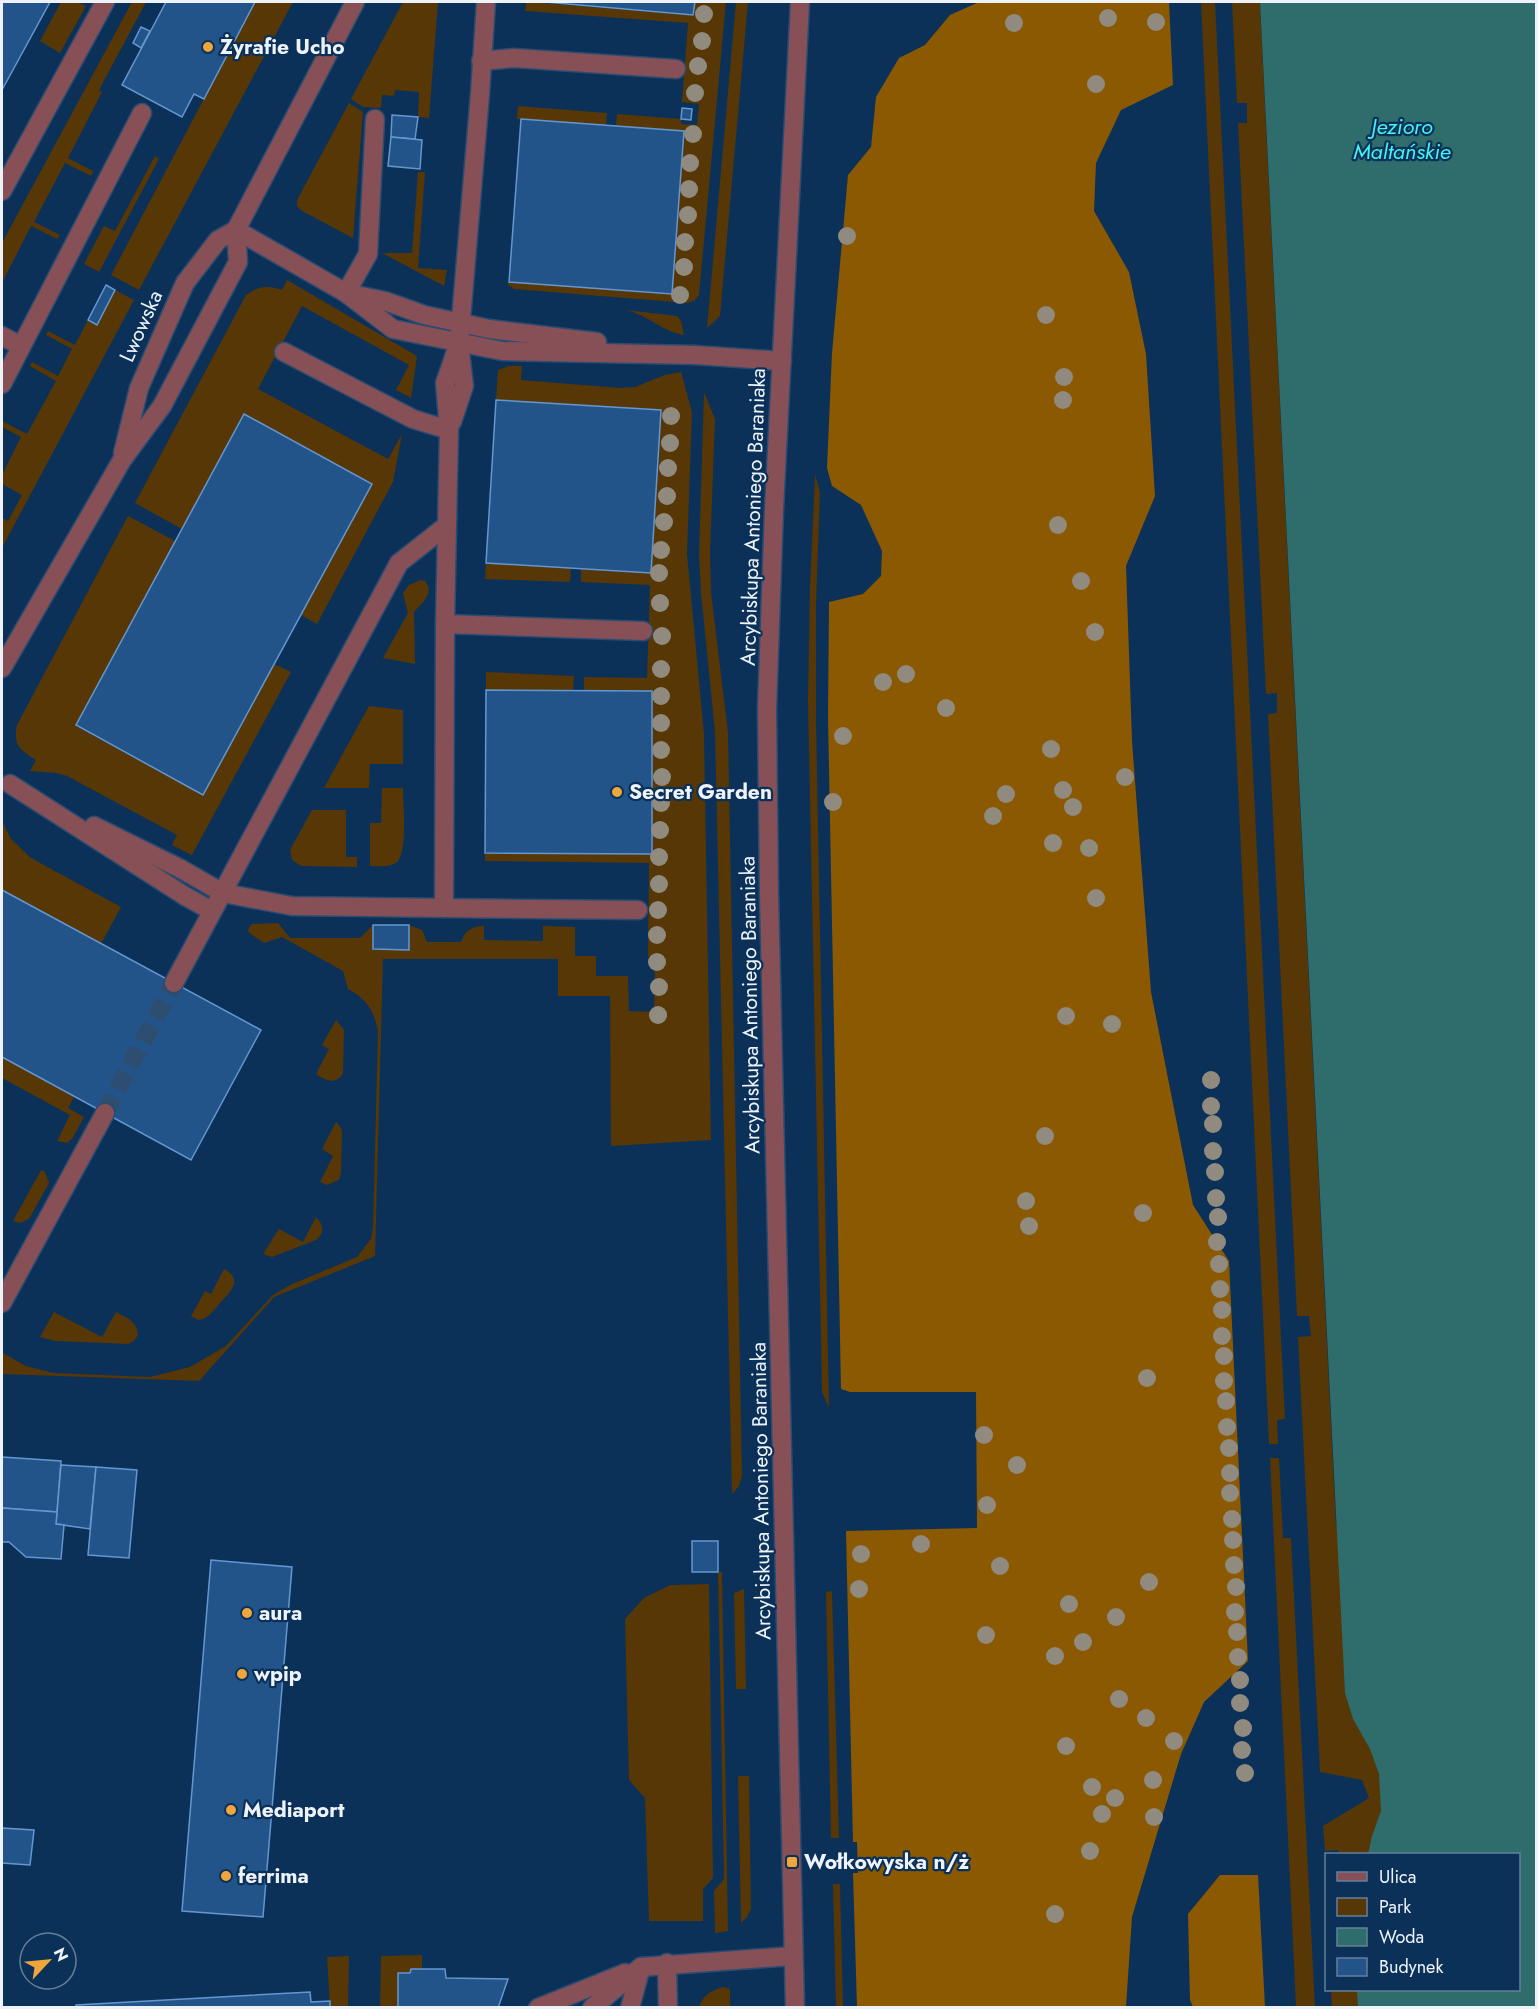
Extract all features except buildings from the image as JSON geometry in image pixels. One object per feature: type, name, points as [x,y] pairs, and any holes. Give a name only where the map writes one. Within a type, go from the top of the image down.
[{"type":"street","points":[[2,192],[105,2]]},
{"type":"street","name":"Lwowska","points":[[2,668],[122,460],[162,406],[238,262],[236,230],[355,2]]},
{"type":"street","points":[[444,908],[446,526],[450,430],[445,383],[459,343],[486,2]]},
{"type":"street","name":"Arcybiskupa Antoniego Baraniaka","points":[[795,2007],[769,894],[767,709],[800,2]]},
{"type":"street","points":[[481,61],[514,58],[675,69]]},
{"type":"street","points":[[2,384],[142,113]]},
{"type":"street","points":[[346,293],[368,254],[375,120]]},
{"type":"street","points":[[236,230],[346,293],[393,329],[502,351],[695,355],[782,361]]},
{"type":"street","name":"Lwowska","points":[[122,460],[139,388],[185,283],[218,240],[236,230]]},
{"type":"street","points":[[346,293],[385,301],[424,315],[489,329],[695,355]]},
{"type":"street","points":[[2,336],[21,346]]},
{"type":"street","points":[[284,352],[413,419],[450,430]]},
{"type":"street","points":[[174,983],[399,563],[446,526]]},
{"type":"street","points":[[445,624],[643,631]]},
{"type":"street","points":[[6,782],[181,869],[223,893],[291,906],[638,910]]},
{"type":"street","points":[[6,782],[212,911]]},
{"type":"street","points":[[2,1304],[105,1113]]},
{"type":"street","points":[[538,2007],[641,1966],[793,1956]]},
{"type":"street","points":[[667,1963],[668,2007]]},
{"type":"street","points":[[592,2007],[641,1966]]},
{"type":"street","points":[[630,2007],[641,1966]]},
{"type":"green space","points":[[61,2],[77,2],[86,6],[60,53],[40,41]]},
{"type":"green space","points":[[132,2],[146,2],[99,90],[102,92],[68,158],[93,171],[91,176],[65,163],[34,222],[60,235],[57,239],[31,226],[2,283],[2,243]]},
{"type":"green space","points":[[255,2],[293,2],[139,290],[111,275]]},
{"type":"green space","points":[[403,2],[438,2],[429,118],[418,117],[419,92],[395,90],[394,96],[382,95],[381,108],[363,107],[351,99]]},
{"type":"green space","points":[[695,2],[726,2],[699,295],[694,301],[687,303],[514,289],[507,284],[509,282],[672,294],[684,132],[616,126],[617,114],[681,119],[681,124],[697,125],[699,104],[682,102],[688,23],[525,11],[526,3],[693,15]]},
{"type":"green space","points":[[736,2],[748,2],[720,316],[707,328]]},
{"type":"green space","points":[[1201,2],[1215,2],[1285,1419],[1277,1420],[1278,1444],[1269,1444]]},
{"type":"green space","points":[[1232,2],[1260,2],[1336,1525],[1353,1558],[1389,1758],[1393,1853],[1325,1851],[1323,1826],[1369,1798],[1362,1780],[1320,1772],[1298,1337],[1311,1336],[1309,1316],[1297,1316],[1268,714],[1277,713],[1277,693],[1266,694],[1238,123],[1247,123],[1247,103],[1237,103]]},
{"type":"green space","points":[[349,103],[363,112],[353,238],[302,211],[297,206],[297,200]]},
{"type":"green space","points":[[518,106],[607,113],[606,126],[517,119]]},
{"type":"green space","points":[[155,156],[159,159],[99,272],[84,264],[104,226],[115,231]]},
{"type":"green space","points":[[418,172],[425,172],[418,268],[447,270],[444,286],[382,253],[412,253]]},
{"type":"green space","points":[[287,280],[417,356],[411,398],[396,390],[409,365],[302,306],[258,389],[388,459],[402,434],[393,482],[317,624],[301,615],[371,483],[244,414],[182,529],[135,503],[246,295],[263,287],[282,290]]},
{"type":"green space","points":[[115,290],[134,300],[2,548],[2,518],[8,521],[22,495],[2,484],[2,475],[21,437],[2,427],[2,421],[27,434],[56,381],[30,366],[32,362],[58,376],[72,349],[46,335],[48,331],[75,345],[88,320],[97,325]]},
{"type":"green space","points":[[626,310],[677,316],[681,321],[684,335],[669,331]]},
{"type":"green space","points":[[509,366],[522,366],[521,380],[620,388],[635,387],[665,375],[681,372],[692,412],[687,554],[704,734],[711,1140],[611,1146],[610,996],[558,996],[558,959],[383,959],[375,1256],[274,1297],[199,1381],[2,1374],[3,1353],[26,1366],[53,1373],[150,1377],[190,1367],[226,1346],[273,1295],[290,1285],[357,1257],[371,1239],[378,1031],[374,1017],[365,1001],[348,989],[343,971],[282,937],[264,943],[248,932],[252,924],[278,923],[290,938],[360,938],[373,925],[409,949],[409,925],[422,930],[427,942],[461,942],[469,930],[484,926],[484,940],[543,941],[543,926],[575,927],[575,956],[596,956],[596,976],[628,976],[629,1011],[654,1012],[655,957],[648,957],[649,863],[485,861],[485,853],[652,854],[652,691],[584,691],[584,677],[647,678],[650,585],[581,582],[581,568],[651,573],[661,410],[496,400],[498,370]]},
{"type":"green space","points":[[704,392],[715,419],[710,553],[711,592],[728,733],[742,1476],[739,1486],[732,1494],[715,732],[699,554]]},
{"type":"green space","points":[[815,474],[820,492],[816,605],[816,719],[829,1408],[822,1392],[808,701]]},
{"type":"green space","points":[[128,516],[175,541],[76,726],[203,795],[274,664],[291,672],[192,855],[172,845],[177,835],[67,776],[30,771],[36,760],[21,749],[16,737],[17,725]]},
{"type":"green space","points":[[486,563],[571,568],[570,582],[485,579]]},
{"type":"green space","points":[[421,580],[425,581],[429,590],[424,601],[414,612],[415,664],[383,658],[408,613],[403,593],[409,585]]},
{"type":"green space","points":[[486,672],[574,676],[573,691],[486,690]]},
{"type":"green space","points":[[369,706],[403,710],[403,764],[370,764],[369,788],[324,788]]},
{"type":"green space","points":[[382,788],[403,788],[403,848],[394,864],[370,866],[370,823],[381,823]]},
{"type":"green space","points":[[312,810],[346,810],[346,857],[357,857],[357,867],[301,866],[292,860],[290,850]]},
{"type":"green space","points":[[2,821],[11,839],[31,858],[121,907],[101,944],[2,890]]},
{"type":"green space","points":[[336,1020],[344,1030],[343,1073],[334,1081],[330,1081],[316,1074],[329,1049],[322,1045]]},
{"type":"green space","points":[[2,1057],[74,1097],[68,1108],[84,1117],[72,1139],[67,1143],[57,1141],[70,1115],[2,1078]]},
{"type":"green space","points":[[336,1122],[342,1131],[341,1173],[339,1180],[327,1185],[320,1182],[333,1156],[322,1149]]},
{"type":"green space","points":[[41,1170],[45,1172],[49,1183],[29,1219],[20,1223],[13,1221]]},
{"type":"green space","points":[[316,1217],[322,1229],[321,1235],[316,1240],[272,1257],[263,1254],[279,1229],[303,1242]]},
{"type":"green space","points":[[224,1269],[233,1277],[234,1286],[208,1316],[198,1320],[191,1316],[205,1291],[211,1294]]},
{"type":"green space","points":[[54,1312],[102,1337],[116,1312],[134,1323],[138,1335],[128,1344],[55,1341],[40,1337]]},
{"type":"green space","points":[[1270,1458],[1279,1458],[1283,1538],[1291,1538],[1315,2007],[1296,2007]]},
{"type":"green space","points":[[718,1572],[722,1572],[728,1931],[715,1933],[714,1891],[724,1879]]},
{"type":"green space","points":[[709,1584],[713,1878],[703,1889],[703,1921],[649,1921],[645,1798],[629,1780],[625,1619],[644,1598],[670,1585]]},
{"type":"green space","points":[[744,1589],[746,1689],[736,1689],[734,1593]]},
{"type":"green space","points":[[832,1591],[839,1838],[831,1838],[826,1592]]},
{"type":"green space","points":[[738,1776],[749,1776],[751,1909],[741,1923]]},
{"type":"green space","points":[[833,1884],[840,1884],[843,2007],[836,2007]]},
{"type":"green space","points":[[422,1955],[422,1969],[412,1969],[410,1973],[398,1973],[398,2007],[404,2007],[380,2008],[381,1956]]},
{"type":"green space","points":[[349,1956],[348,2007],[330,2007],[327,1957]]},
{"type":"green space","points":[[723,1987],[730,1989],[730,2007],[699,2007],[708,1994]]},
{"type":"green space","points":[[1331,1991],[1380,1991],[1378,2007],[1332,2007]]},
{"type":"shaded area","points":[[979,2],[1169,2],[1173,85],[1121,110],[1096,163],[1094,211],[1129,272],[1146,354],[1155,496],[1126,566],[1132,741],[1151,992],[1193,1205],[1229,1261],[1248,1661],[1204,1702],[1181,1754],[1132,1917],[1126,2007],[857,2007],[853,1873],[858,1873],[857,1842],[853,1842],[846,1531],[977,1528],[976,1392],[850,1392],[841,1389],[828,717],[829,602],[863,594],[881,576],[882,551],[861,505],[832,486],[827,468],[832,353],[848,175],[871,147],[876,97],[899,58],[925,45],[950,15]]},
{"type":"shaded area","points":[[1220,1875],[1258,1875],[1265,2007],[1193,2007],[1190,2000],[1188,1914]]},
{"type":"water","name":"Jezioro Maltańskie","points":[[1260,2],[1536,2],[1536,2007],[1358,2008],[1357,1991],[1520,1991],[1520,1853],[1368,1853],[1381,1811],[1379,1774],[1370,1749],[1353,1719],[1345,1693]]},
{"type":"tunnel","points":[[105,1113],[174,983]]},
{"type":"place","name":"Żyrafie Ucho","points":[[208,47]]},
{"type":"place","name":"Secret Garden","points":[[617,792]]},
{"type":"place","name":"aura","points":[[247,1613]]},
{"type":"place","name":"wpip","points":[[242,1674]]},
{"type":"place","name":"Mediaport","points":[[231,1810]]},
{"type":"place","name":"Wołkowyska n/ż","points":[[792,1862]]},
{"type":"place","name":"ferrima","points":[[226,1876]]}]
